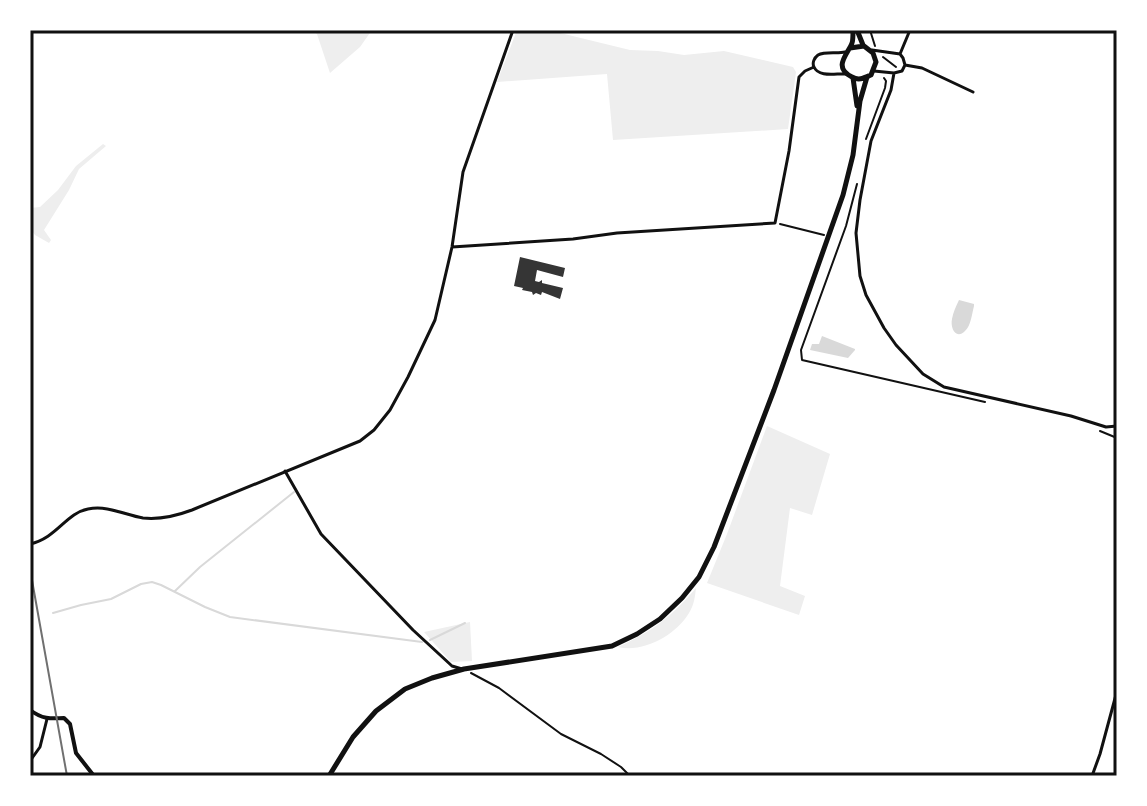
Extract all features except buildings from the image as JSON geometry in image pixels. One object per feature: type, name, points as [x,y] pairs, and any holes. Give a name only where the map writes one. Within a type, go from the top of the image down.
[{"type":"main road","points":[[329,776],[353,737],[376,711],[405,689],[464,669],[612,646],[660,619],[699,577],[714,547],[778,379],[847,182],[867,77],[874,71],[876,62],[876,57],[855,30]]},
{"type":"main road","points":[[855,30],[842,61],[850,76],[858,119]]},
{"type":"main road","points":[[848,50],[854,46],[867,47]]},
{"type":"main road","points":[[850,76],[867,77]]},
{"type":"street","points":[[30,544],[47,538],[73,516],[87,509],[167,519],[360,441],[374,430],[390,410],[435,320],[452,247],[463,172],[513,30]]},
{"type":"street","points":[[900,54],[910,30]]},
{"type":"street","points":[[867,47],[883,55],[900,54]]},
{"type":"street","points":[[848,50],[819,55],[814,60],[814,67],[822,73],[850,76]]},
{"type":"street","points":[[874,71],[902,71],[905,65],[900,54]]},
{"type":"street","points":[[905,65],[922,68],[973,92]]},
{"type":"street","points":[[452,247],[775,223],[799,77],[814,67]]},
{"type":"street","points":[[894,73],[891,90],[871,141],[856,233],[860,276],[866,295],[884,328],[923,374],[944,387],[1106,427],[1117,426]]},
{"type":"street","points":[[285,471],[321,534],[413,630],[452,666],[464,669]]},
{"type":"street","points":[[1092,776],[1117,691]]},
{"type":"street","points":[[30,710],[38,717],[64,718],[70,724],[76,753],[94,776]]},
{"type":"street","points":[[30,761],[43,739],[47,719]]},
{"type":"path","points":[[870,30],[873,45],[882,47],[883,55],[902,71]]},
{"type":"path","points":[[864,150],[886,81]]},
{"type":"path","points":[[860,175],[846,226],[801,350],[802,360],[988,403]]},
{"type":"path","points":[[775,223],[829,237]]},
{"type":"path","points":[[1099,431],[1117,438]]},
{"type":"path","points":[[464,669],[499,688],[561,734],[601,754],[630,776]]},
{"type":"shaded area","points":[[312,30],[372,30],[360,47],[330,73],[317,34]]},
{"type":"shaded area","points":[[517,30],[548,30],[630,50],[684,55],[724,51],[793,67],[796,72],[788,129],[613,140],[607,74],[497,82]]},
{"type":"shaded area","points":[[103,144],[106,146],[79,169],[44,230],[51,240],[49,243],[32,231],[30,236],[30,208],[40,207],[76,166]]},
{"type":"shaded area","points":[[959,300],[974,306],[969,326],[956,334],[952,322]]},
{"type":"shaded area","points":[[822,336],[855,350],[848,358],[810,350],[812,344],[819,344]]},
{"type":"shaded area","points":[[767,426],[830,454],[812,515],[790,508],[780,586],[805,596],[799,615],[707,583]]},
{"type":"shaded area","points":[[696,588],[689,613],[668,635],[648,645],[618,647],[661,622]]},
{"type":"shaded area","points":[[470,622],[472,661],[451,662],[424,632]]},
{"type":"waterway","points":[[175,591],[200,567],[294,492]]},
{"type":"waterway","points":[[53,613],[111,599],[152,582],[230,617],[422,642]]},
{"type":"waterway","points":[[430,640],[465,623]]},
{"type":"railway","points":[[30,569],[67,776]]}]
